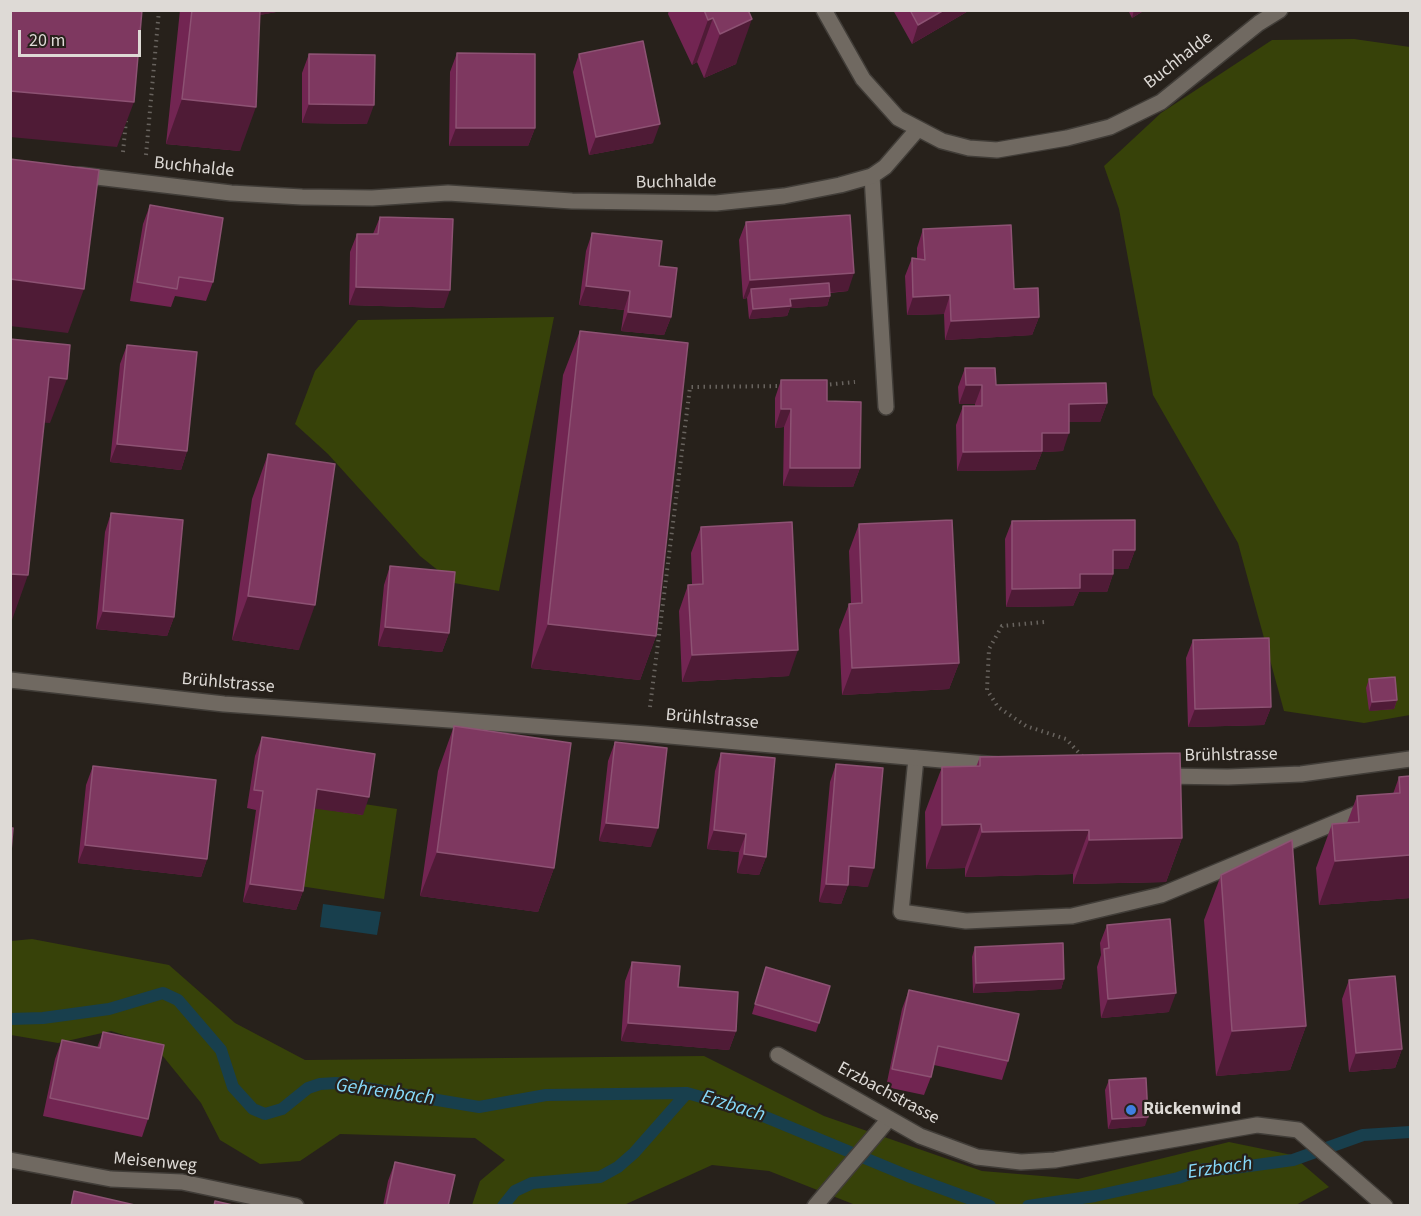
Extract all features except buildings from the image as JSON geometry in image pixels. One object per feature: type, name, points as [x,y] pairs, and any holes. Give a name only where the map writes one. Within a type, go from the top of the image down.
[{"type":"street","points":[[824,10],[863,79],[898,118],[917,130]]},
{"type":"street","name":"Buchhalde","points":[[65,173],[302,197],[372,198],[448,193],[666,204],[717,203],[784,196],[872,176],[885,167],[917,130],[942,141],[969,148],[997,150],[1067,138],[1110,127],[1161,102],[1259,23],[1280,10]]},
{"type":"street","points":[[872,176],[886,407]]},
{"type":"street","name":"Brühlstrasse","points":[[10,680],[224,704],[647,734],[1008,766]]},
{"type":"street","points":[[916,758],[901,912],[966,921],[1072,916],[1161,895],[1378,805]]},
{"type":"street","name":"Brühlstrasse","points":[[1147,775],[1228,777],[1301,774],[1410,759]]},
{"type":"street","name":"Erzbachstrasse","points":[[778,1055],[888,1120],[920,1136],[977,1156],[1021,1162],[1055,1160],[1257,1125],[1298,1130],[1385,1206]]},
{"type":"street","points":[[815,1206],[888,1120]]},
{"type":"street","name":"Meisenweg","points":[[10,1160],[111,1179],[182,1182],[297,1206]]},
{"type":"path","points":[[143,182],[159,10]]},
{"type":"path","points":[[120,180],[127,112]]},
{"type":"path","points":[[817,385],[884,379]]},
{"type":"path","points":[[650,711],[690,387],[794,386]]},
{"type":"path","points":[[1044,622],[1002,626],[989,649],[987,690],[998,707],[1026,726],[1066,739],[1087,760]]},
{"type":"green space","points":[[1354,39],[1410,47],[1410,715],[1364,723],[1284,711],[1238,543],[1153,395],[1119,209],[1104,166],[1161,113],[1272,40]]},
{"type":"green space","points":[[554,317],[499,591],[454,583],[420,556],[328,454],[295,424],[315,371],[358,320]]},
{"type":"green space","points":[[364,804],[397,809],[384,899],[300,886],[310,808]]},
{"type":"green space","points":[[32,939],[169,965],[235,1023],[305,1060],[704,1056],[824,1116],[982,1171],[1078,1179],[1229,1142],[1292,1155],[1329,1187],[1294,1206],[858,1206],[769,1171],[712,1165],[624,1205],[472,1205],[480,1181],[505,1160],[475,1138],[340,1134],[300,1161],[260,1164],[220,1140],[201,1103],[153,1044],[111,1031],[58,1043],[11,1035],[11,941]]},
{"type":"water","points":[[323,904],[381,912],[377,935],[320,927]]},
{"type":"waterway","name":"Gehrenbach","points":[[10,1019],[43,1018],[109,1009],[163,993],[178,1000],[221,1050],[233,1087],[253,1109],[265,1114],[282,1109],[308,1088],[320,1084],[336,1083],[479,1107],[546,1095],[687,1093]]},
{"type":"waterway","name":"Erzbach","points":[[503,1206],[515,1191],[532,1183],[600,1177],[618,1167],[634,1153],[687,1093],[751,1111],[908,1176],[990,1206]]},
{"type":"waterway","name":"Erzbach","points":[[1028,1206],[1095,1196],[1178,1178],[1204,1169],[1227,1169],[1293,1160],[1363,1135],[1410,1132]]},
{"type":"place","name":"Rückenwind","points":[[1131,1110]]}]
